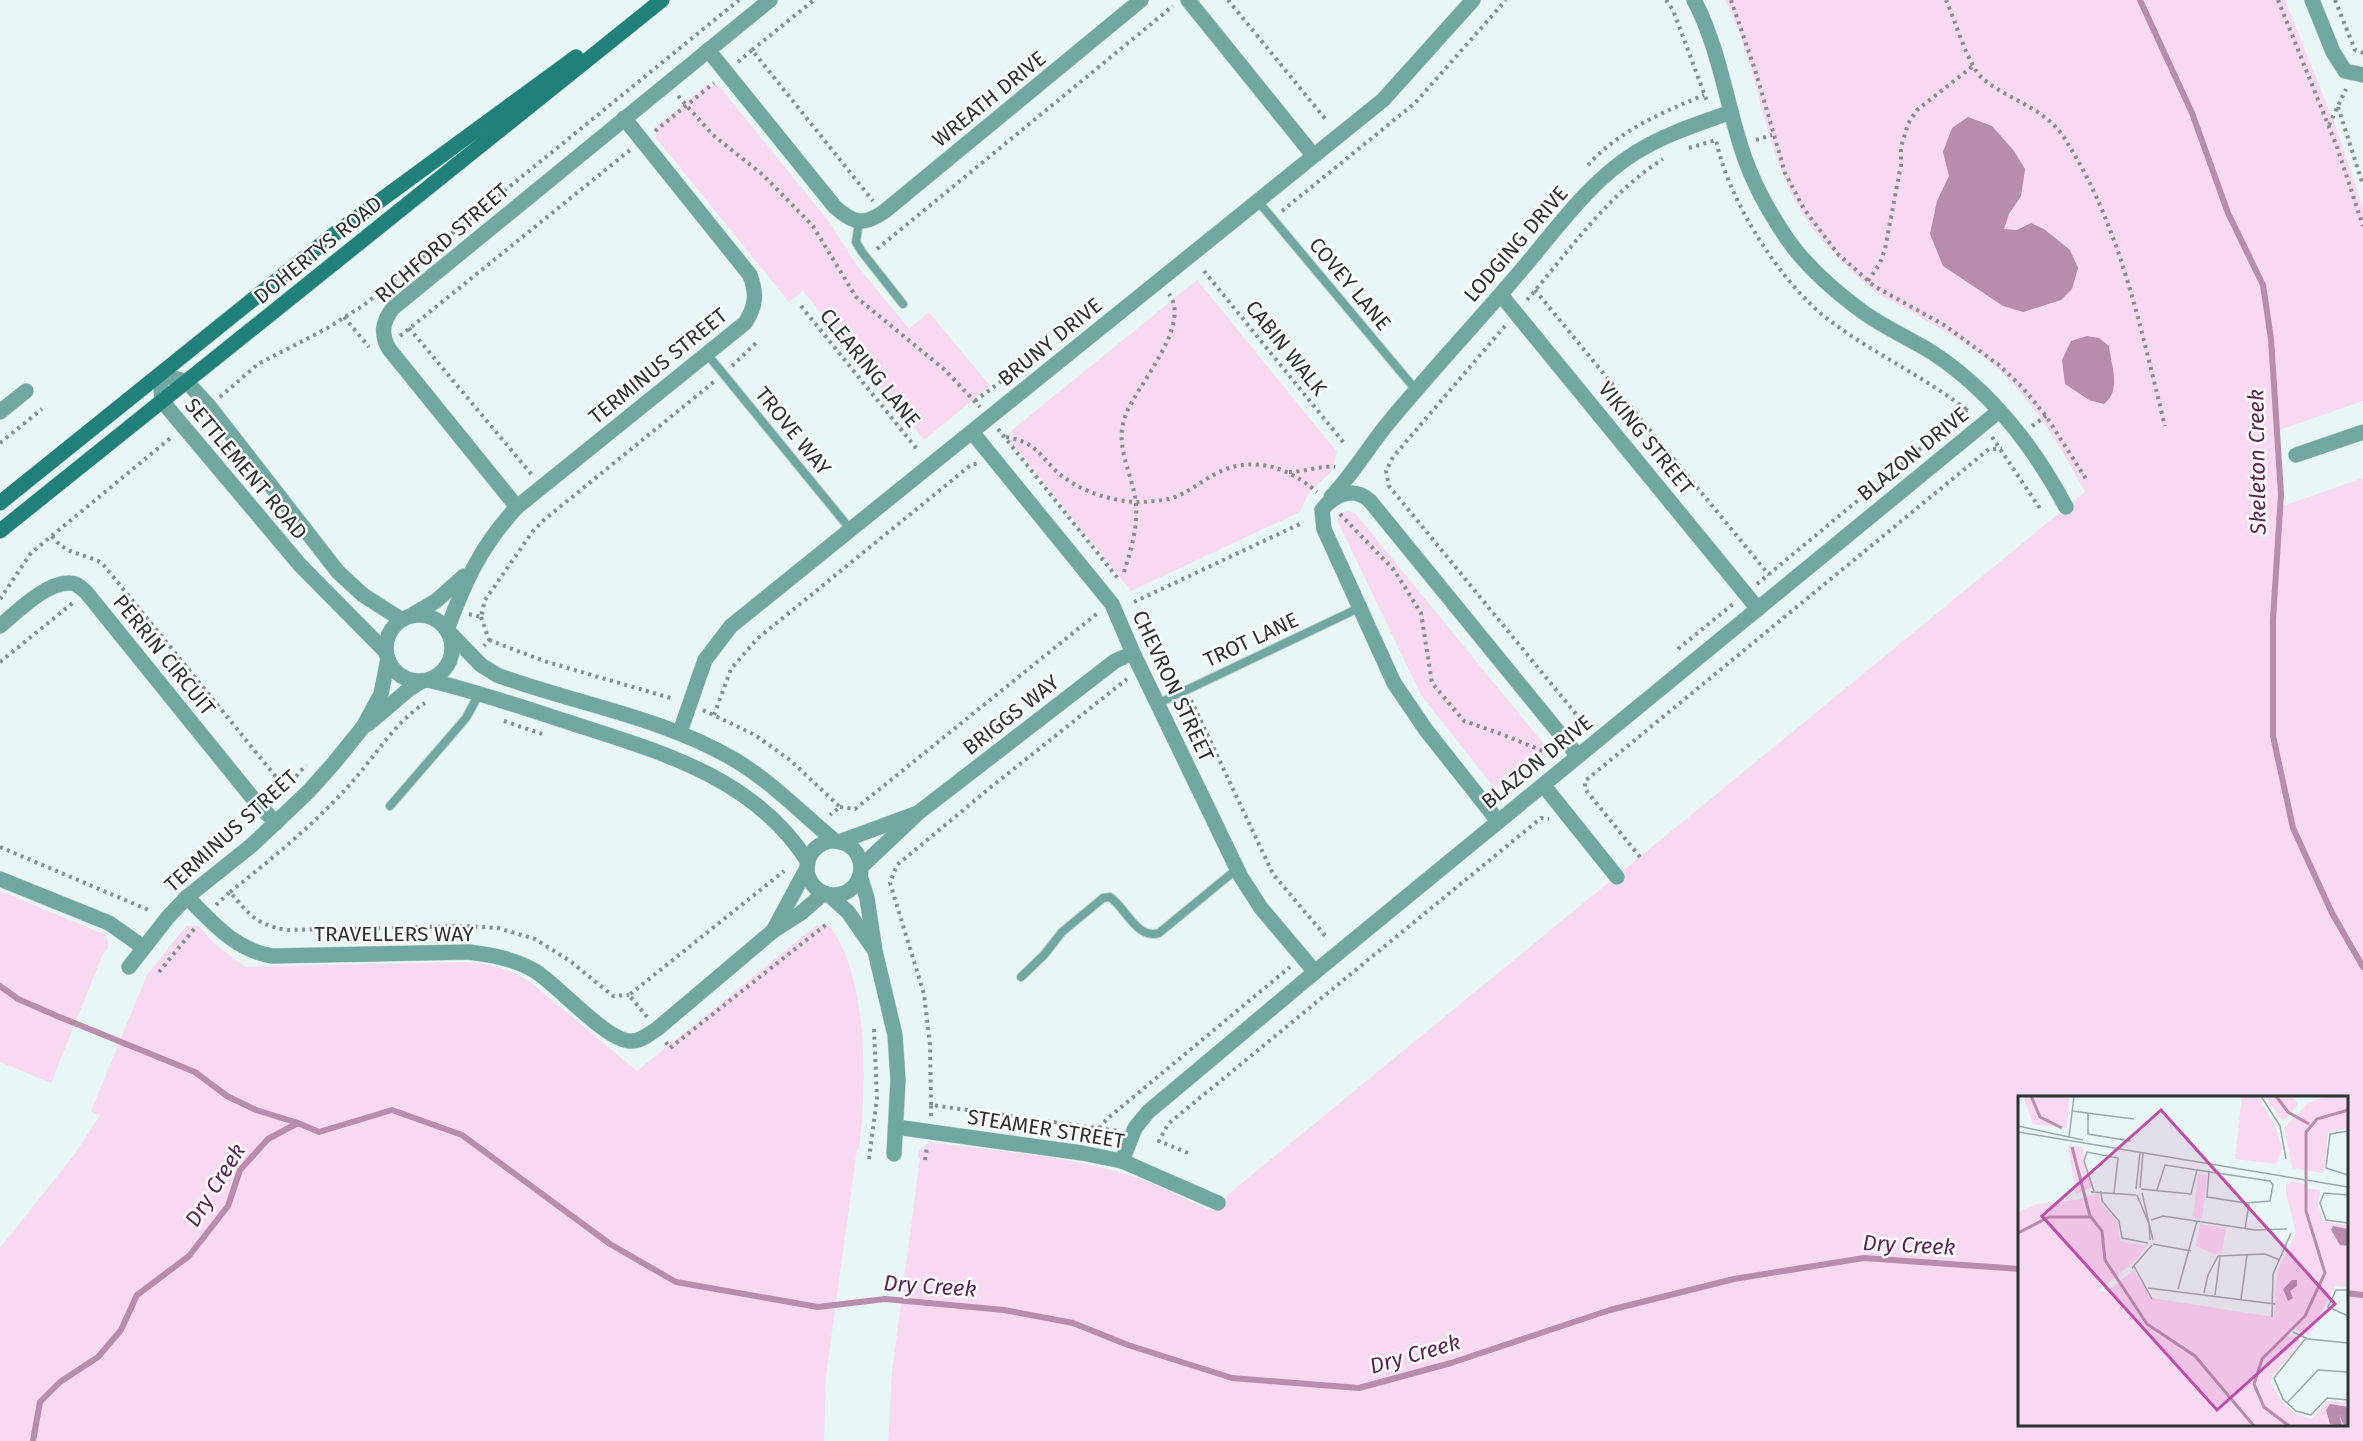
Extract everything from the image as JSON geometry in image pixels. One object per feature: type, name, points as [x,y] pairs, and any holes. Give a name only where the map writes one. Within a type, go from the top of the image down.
[{"type":"main road","name":"DOHERTYS ROAD","points":[[0,503],[333,235],[654,0]]},
{"type":"main road","name":"DOHERTYS ROAD","points":[[0,531],[662,0]]},
{"type":"street","points":[[624,118],[770,0]]},
{"type":"street","name":"WREATH DRIVE","points":[[859,222],[872,220],[1141,0]]},
{"type":"street","name":"BRUNY DRIVE","points":[[680,732],[705,660],[731,626],[1313,154],[1383,100],[1473,0]]},
{"type":"street","points":[[1694,0],[1713,45],[1753,180],[1788,240],[1807,262],[1863,312],[1931,352],[1999,411],[2020,435],[2050,477],[2066,507]]},
{"type":"street","points":[[2312,0],[2332,52],[2345,71],[2363,75]]},
{"type":"street","points":[[1182,2],[1313,154]]},
{"type":"street","points":[[708,50],[835,207],[846,216],[859,222]]},
{"type":"street","name":"LODGING DRIVE","points":[[1329,501],[1348,480],[1366,449],[1416,390],[1501,295],[1568,215],[1606,175],[1662,137],[1731,112]]},
{"type":"street","name":"TERMINUS STREET","points":[[448,631],[454,609],[472,568],[505,520],[513,501],[707,354],[745,323],[754,306],[755,288],[750,275],[624,118]]},
{"type":"street","name":"RICHFORD STREET","points":[[387,346],[383,329],[385,318],[393,308],[624,118]]},
{"type":"street","name":"VIKING STREET","points":[[1501,295],[1758,609]]},
{"type":"street","points":[[387,346],[513,501]]},
{"type":"street","name":"SETTLEMENT ROAD","points":[[387,655],[300,565],[162,402],[160,375],[186,381],[209,406],[338,572],[363,594],[407,618]]},
{"type":"street","points":[[0,412],[26,391]]},
{"type":"street","name":"BLAZON DRIVE","points":[[1122,1161],[1132,1133],[1148,1112],[1999,411]]},
{"type":"street","name":"CHEVRON STREET","points":[[972,432],[1112,604],[1128,655],[1157,704],[1237,869],[1261,908],[1316,972]]},
{"type":"street","points":[[2296,456],[2363,432]]},
{"type":"street","points":[[1366,449],[1361,469],[1363,494],[1578,756]]},
{"type":"street","points":[[1363,494],[1347,493],[1329,501],[1322,510],[1324,529],[1394,683],[1405,701],[1498,822]]},
{"type":"street","name":"TERMINUS STREET","points":[[407,618],[436,601],[472,568]]},
{"type":"street","name":"PERRIN CIRCUIT","points":[[0,626],[44,592],[69,583],[78,585],[255,801],[276,823]]},
{"type":"street","points":[[875,951],[848,912],[812,883],[808,865],[792,839],[732,786],[661,752],[479,694],[401,676],[393,668],[387,655],[389,634],[407,618],[432,617],[481,665],[497,675],[680,732],[736,760],[770,784],[837,842],[848,845],[855,851],[895,1035],[898,1080],[894,1154]]},
{"type":"street","points":[[425,681],[437,676],[450,662],[452,642],[448,631]]},
{"type":"street","name":"TERMINUS STREET","points":[[363,727],[381,694],[387,655]]},
{"type":"street","name":"BRIGGS WAY","points":[[861,871],[918,813],[1115,661],[1128,655]]},
{"type":"street","name":"TERMINUS STREET","points":[[129,967],[143,947],[187,897],[276,823],[309,790],[363,727],[402,695],[425,681]]},
{"type":"street","points":[[1544,786],[1617,877]]},
{"type":"street","name":"BRIGGS WAY","points":[[837,842],[918,813]]},
{"type":"street","points":[[773,931],[818,847],[837,842]]},
{"type":"street","points":[[773,931],[827,894],[845,893],[857,883],[861,871]]},
{"type":"street","points":[[0,879],[109,923],[143,947]]},
{"type":"street","name":"TRAVELLERS WAY","points":[[187,897],[230,938],[259,954],[272,956],[469,952],[498,956],[535,971],[609,1033],[631,1042],[642,1039],[657,1029],[773,931]]},
{"type":"street","name":"STEAMER STREET","points":[[896,1127],[1082,1153],[1122,1161],[1218,1203]]},
{"type":"lane","name":"COVEY LANE","points":[[1257,200],[1416,390]]},
{"type":"lane","points":[[859,222],[856,242],[903,304]]},
{"type":"lane","name":"TROVE WAY","points":[[707,354],[851,530]]},
{"type":"lane","name":"TROT LANE","points":[[1157,704],[1359,608]]},
{"type":"lane","points":[[390,806],[466,718],[479,694]]},
{"type":"lane","points":[[1021,977],[1044,955],[1062,932],[1103,898],[1110,897],[1117,901],[1143,933],[1150,936],[1159,933],[1237,869]]},
{"type":"path","points":[[209,406],[258,364],[364,305],[739,0]]},
{"type":"path","points":[[344,317],[375,355],[814,0]]},
{"type":"path","points":[[1228,0],[1327,121]]},
{"type":"path","points":[[1666,0],[1673,10],[1713,118],[1719,156],[1735,198],[1762,243],[1795,287],[1824,316],[1868,346],[1939,388],[1967,410]]},
{"type":"path","points":[[1731,0],[1756,73],[1785,173],[1804,209],[1838,254],[1874,286],[1944,325],[1999,365],[2022,387],[2046,416],[2088,482]]},
{"type":"path","points":[[1946,0],[1973,66],[1981,77],[2045,117],[2061,134],[2077,159],[2100,203],[2119,252],[2165,426]]},
{"type":"path","points":[[2278,0],[2337,147],[2363,226]]},
{"type":"path","points":[[2335,0],[2355,50],[2363,53]]},
{"type":"path","points":[[866,258],[1182,2]]},
{"type":"path","points":[[752,50],[899,231]]},
{"type":"path","points":[[658,66],[667,83],[713,135],[763,175],[813,226],[856,297],[945,370],[975,401],[1120,581]]},
{"type":"path","points":[[1868,281],[1880,263],[1885,249],[1901,165],[1900,147],[1908,124],[1917,110],[1973,66]]},
{"type":"path","points":[[2337,107],[2363,185]]},
{"type":"path","points":[[1302,141],[1335,114]]},
{"type":"path","points":[[1685,149],[1716,140]]},
{"type":"path","points":[[1585,725],[1389,486],[1386,471],[1392,457],[1630,182],[1667,157]]},
{"type":"path","name":"CABIN WALK","points":[[1204,271],[1344,443]]},
{"type":"path","points":[[1124,572],[1134,539],[1136,502],[1121,443],[1121,428],[1126,412],[1173,332],[1175,313],[1172,298],[1159,280]]},
{"type":"path","points":[[1535,290],[1769,575]]},
{"type":"path","name":"CLEARING LANE","points":[[801,306],[917,449]]},
{"type":"path","points":[[409,328],[532,476]]},
{"type":"path","points":[[454,609],[481,617],[485,600],[533,531],[723,374],[759,340]]},
{"type":"path","points":[[975,401],[1038,354]]},
{"type":"path","points":[[0,443],[42,409]]},
{"type":"path","points":[[0,599],[31,553],[183,427]]},
{"type":"path","points":[[1640,857],[1585,789],[1585,781],[1989,449],[2001,449],[2020,435]]},
{"type":"path","points":[[1006,437],[1023,440],[1032,446],[1054,469],[1076,485],[1105,498],[1136,502],[1169,499],[1188,491],[1217,473],[1238,465],[1259,464],[1288,472],[1335,467]]},
{"type":"path","points":[[714,715],[731,669],[757,639],[972,464],[984,465],[992,456]]},
{"type":"path","points":[[513,501],[532,476],[542,468]]},
{"type":"path","points":[[1288,472],[1329,501],[1394,570],[1421,613],[1432,683],[1464,721],[1550,754],[1562,769]]},
{"type":"path","points":[[1134,602],[1302,523]]},
{"type":"path","points":[[52,536],[63,549],[102,563],[285,788]]},
{"type":"path","points":[[1103,594],[1094,601],[1104,620]]},
{"type":"path","points":[[0,662],[76,600]]},
{"type":"path","points":[[840,807],[855,809],[1100,611]]},
{"type":"path","points":[[925,1160],[932,1105],[930,1045],[924,994],[890,883],[897,866],[991,787],[1131,676],[1128,655]]},
{"type":"path","points":[[1186,690],[1273,874],[1327,938]]},
{"type":"path","points":[[230,892],[278,854],[352,782],[401,722],[425,703]]},
{"type":"path","points":[[1159,1141],[1168,1124],[1541,818],[1557,820]]},
{"type":"path","points":[[0,847],[152,911]]},
{"type":"path","points":[[1099,1128],[1108,1118],[1293,965]]},
{"type":"path","points":[[869,1159],[877,1098],[874,1023]]},
{"type":"path","points":[[932,1105],[1132,1133],[1188,1153]]},
{"type":"shaded area","points":[[1725,0],[2285,0],[2334,122],[2363,208],[2363,401],[2277,431],[2280,507],[2363,478],[2363,1441],[888,1441],[892,1372],[920,1158],[918,1157],[919,1150],[930,1142],[1077,1162],[1136,1177],[1209,1210],[2085,492],[2035,410],[1996,367],[1963,343],[1873,290],[1844,264],[1818,235],[1800,209],[1785,181],[1774,151],[1748,59]]},
{"type":"shaded area","points":[[707,85],[720,87],[830,223],[856,264],[909,329],[929,312],[990,386],[924,440],[803,291],[789,302],[656,138],[657,126]]},
{"type":"shaded area","points":[[1968,117],[1992,126],[2014,151],[2025,169],[2021,196],[2009,214],[2004,229],[2017,230],[2031,223],[2044,229],[2070,250],[2078,268],[2072,289],[2061,300],[2023,312],[2003,306],[1943,266],[1930,234],[1937,201],[1949,176],[1943,152],[1952,128]]},
{"type":"shaded area","points":[[1197,280],[1337,452],[1331,472],[1308,494],[1300,512],[1131,591],[1011,442],[1012,430]]},
{"type":"shaded area","points":[[2087,336],[2099,338],[2109,346],[2114,385],[2113,392],[2104,404],[2089,400],[2065,384],[2062,360],[2071,341]]},
{"type":"shaded area","points":[[1348,511],[1355,513],[1543,743],[1542,756],[1505,786],[1492,785],[1421,695],[1338,522],[1338,515]]},
{"type":"shaded area","points":[[0,891],[106,935],[109,946],[102,956],[51,1083],[0,1062]]},
{"type":"shaded area","points":[[817,925],[830,926],[843,949],[852,975],[862,1034],[864,1065],[859,1149],[857,1149],[826,1376],[824,1441],[0,1441],[0,1248],[74,1155],[100,1115],[91,1111],[147,975],[186,926],[199,926],[215,944],[245,967],[461,962],[499,967],[533,984],[637,1071]]},
{"type":"waterway","name":"Skeleton Creek","points":[[2140,0],[2192,113],[2228,213],[2263,285],[2271,339],[2281,494],[2273,619],[2273,736],[2293,828],[2332,913],[2363,967]]},
{"type":"waterway","points":[[0,986],[18,999],[195,1072],[227,1096],[256,1110],[298,1123]]},
{"type":"waterway","name":"Dry Creek","points":[[33,1441],[40,1402],[60,1382],[98,1357],[121,1330],[137,1295],[189,1256],[228,1206],[240,1170],[268,1139],[298,1123],[319,1132],[392,1110],[462,1135],[610,1244],[676,1282],[818,1307],[885,1299],[1004,1310],[1073,1323],[1128,1345],[1232,1378],[1359,1388],[1451,1363],[1610,1310],[1734,1279],[1864,1258],[2018,1269]]},
{"type":"waterway","name":"Dry Creek","points":[[2348,1293],[2363,1295]]}]
